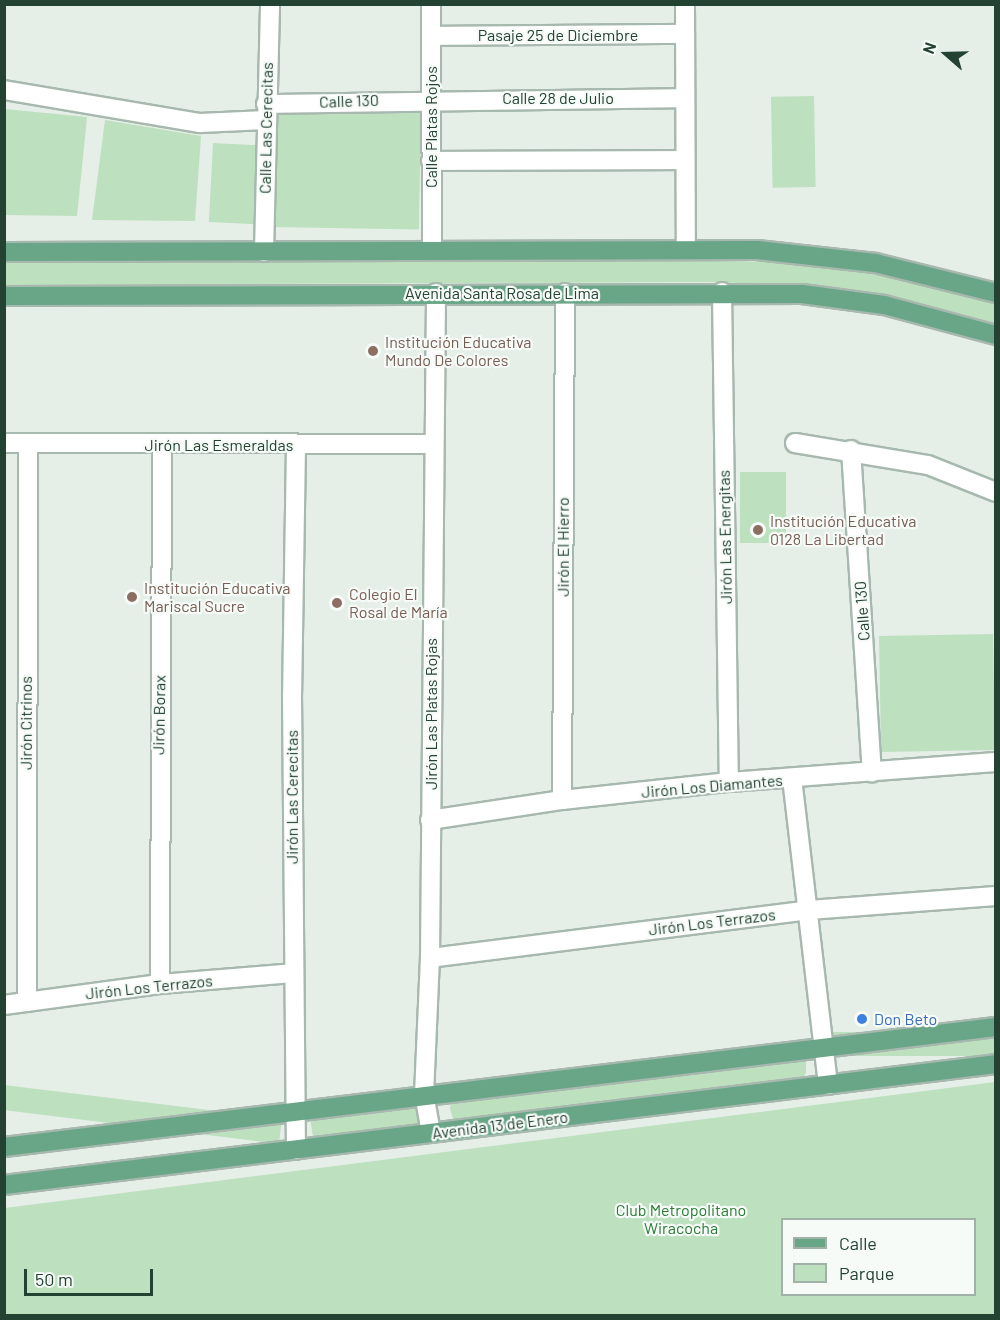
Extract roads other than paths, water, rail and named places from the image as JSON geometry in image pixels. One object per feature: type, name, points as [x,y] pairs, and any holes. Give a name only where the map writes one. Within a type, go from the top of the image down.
[{"type":"main road","points":[[4,252],[686,248],[840,257],[917,270],[996,293]]},
{"type":"main road","name":"Avenida Santa Rosa de Lima","points":[[4,296],[722,292],[846,298],[931,315],[996,335]]},
{"type":"main road","points":[[4,1146],[996,1027]]},
{"type":"main road","name":"Avenida 13 de Enero","points":[[4,1185],[996,1064]]},
{"type":"street","name":"Calle Las Cerecitas","points":[[264,252],[270,4]]},
{"type":"street","name":"Calle Platas Rojos","points":[[431,4],[432,250]]},
{"type":"street","points":[[685,4],[686,248]]},
{"type":"street","name":"Pasaje 25 de Diciembre","points":[[431,36],[685,34]]},
{"type":"street","name":"Calle 130","points":[[4,90],[200,123],[266,112],[431,99]]},
{"type":"street","name":"Calle 28 de Julio","points":[[431,99],[685,98]]},
{"type":"street","points":[[431,161],[686,160]]},
{"type":"street","name":"Jirón Las Energitas","points":[[722,292],[729,782]]},
{"type":"street","name":"Jirón Las Platas Rojas","points":[[431,1133],[424,1095],[430,958],[436,293]]},
{"type":"street","name":"Jirón El Hierro","points":[[562,800],[565,293]]},
{"type":"street","name":"Jirón Las Esmeraldas","points":[[4,443],[162,446],[433,444]]},
{"type":"street","points":[[795,443],[851,450],[928,465],[996,492]]},
{"type":"street","name":"Jirón Citrinos","points":[[27,1002],[28,444]]},
{"type":"street","name":"Jirón Las Cerecitas","points":[[296,445],[293,973],[296,1150]]},
{"type":"street","name":"Jirón Borax","points":[[160,984],[162,446]]},
{"type":"street","name":"Calle 130","points":[[851,450],[873,772]]},
{"type":"street","name":"Jirón Los Diamantes","points":[[430,820],[562,800],[729,782],[996,762]]},
{"type":"street","points":[[792,778],[828,1085]]},
{"type":"street","name":"Jirón Los Terrazos","points":[[430,958],[808,910],[996,897]]},
{"type":"street","name":"Jirón Los Terrazos","points":[[4,1005],[160,984],[293,973]]},
{"type":"place","name":"Institución Educativa Mundo De Colores","points":[[373,351]]},
{"type":"place","name":"Institución Educativa 0128 La Libertad","points":[[758,530]]},
{"type":"place","name":"Institución Educativa Mariscal Sucre","points":[[132,597]]},
{"type":"place","name":"Colegio El Rosal de María","points":[[337,603]]},
{"type":"place","name":"Don Beto","points":[[862,1019]]},
{"type":"park label","name":"Club Metropolitano Wiracocha","points":[[681,1219]]}]
